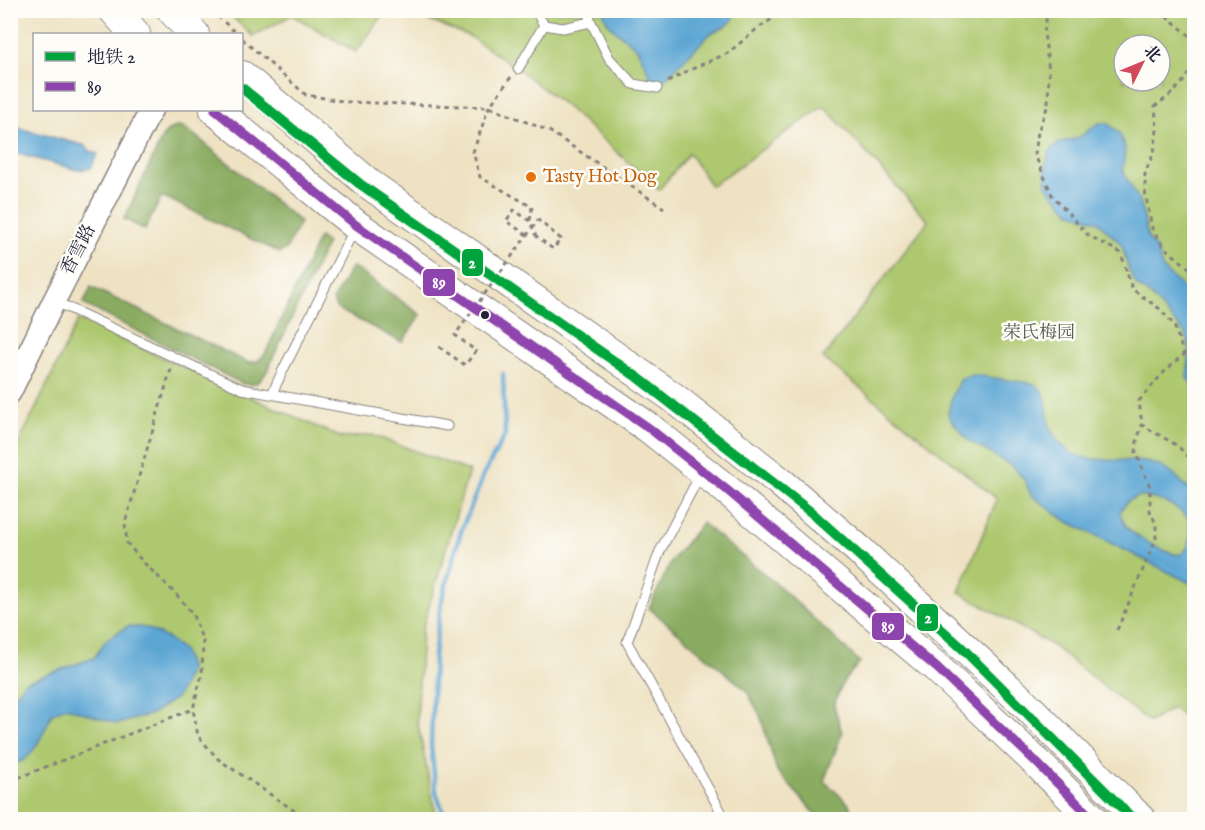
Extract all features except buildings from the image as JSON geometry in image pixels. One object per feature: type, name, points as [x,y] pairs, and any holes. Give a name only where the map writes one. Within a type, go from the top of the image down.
[{"type":"highway","points":[[114,10],[134,33]]},
{"type":"highway","points":[[172,10],[193,33]]},
{"type":"highway","points":[[243,77],[369,184],[674,398],[779,481],[858,549],[1027,706],[1141,819]]},
{"type":"highway","points":[[216,111],[356,225],[649,428],[703,471],[937,668],[1094,819]]},
{"type":"street","name":"香雪路","points":[[10,392],[150,111]]},
{"type":"lane","points":[[535,10],[544,25]]},
{"type":"lane","points":[[587,10],[609,58],[633,84],[657,88]]},
{"type":"lane","points":[[544,25],[563,28],[591,22]]},
{"type":"lane","points":[[518,69],[544,25]]},
{"type":"lane","points":[[272,394],[356,225]]},
{"type":"lane","points":[[54,301],[242,389],[447,426]]},
{"type":"lane","points":[[703,471],[660,551],[627,642],[727,819]]},
{"type":"path","points":[[211,10],[236,33]]},
{"type":"path","points":[[657,88],[728,53],[758,28],[786,10]]},
{"type":"path","points":[[1050,10],[1044,32],[1049,71],[1048,105],[1038,131],[1035,155],[1052,195],[1088,235],[1121,253],[1132,289],[1160,309],[1174,325],[1184,355]]},
{"type":"path","points":[[1159,10],[1189,35],[1194,45]]},
{"type":"path","points":[[243,40],[306,95],[348,102],[489,107],[549,131],[664,208]]},
{"type":"path","points":[[1194,64],[1187,78],[1167,98],[1155,106],[1157,130],[1154,152],[1145,173],[1145,192],[1152,228],[1164,247],[1194,272]]},
{"type":"path","points":[[439,347],[465,364],[476,351],[455,335],[527,235],[538,220],[561,238],[553,249],[536,236],[530,221],[532,207],[480,177],[473,152],[489,107],[518,69]]},
{"type":"path","points":[[527,235],[506,221],[514,210],[530,221]]},
{"type":"path","points":[[1117,630],[1156,539],[1156,524],[1149,511],[1150,488],[1136,453],[1142,425],[1139,401],[1161,374],[1194,349]]},
{"type":"path","points":[[175,358],[125,523],[127,543],[192,613],[203,641],[202,674],[193,710],[198,736],[218,759],[305,819]]},
{"type":"path","points":[[1142,425],[1178,446],[1194,463]]},
{"type":"path","points":[[10,781],[193,710]]},
{"type":"green space","points":[[226,11],[386,11],[356,52],[292,15],[253,36]]},
{"type":"green space","name":"荣氏梅园","points":[[404,11],[1194,11],[1194,726],[1173,708],[1149,722],[1053,646],[959,592],[997,499],[823,358],[928,221],[824,106],[711,186],[689,153],[659,190],[568,108],[518,69],[469,36]]},
{"type":"green space","points":[[181,126],[300,222],[287,248],[280,253],[162,196],[145,230],[124,219],[163,136],[170,129]]},
{"type":"green space","points":[[319,237],[327,243],[267,371],[255,384],[243,384],[83,304],[91,287],[249,363],[258,361],[265,354]]},
{"type":"green space","points":[[352,266],[421,315],[402,342],[337,309],[333,300]]},
{"type":"green space","points":[[78,320],[342,438],[372,435],[469,471],[422,630],[417,720],[437,819],[11,819],[10,462]]},
{"type":"green space","points":[[702,523],[780,587],[860,662],[843,682],[834,705],[842,733],[824,781],[848,803],[855,819],[820,819],[777,771],[760,715],[746,690],[649,608],[672,560]]},
{"type":"water","points":[[734,10],[733,20],[711,33],[667,77],[659,81],[651,79],[637,49],[612,28],[603,11]]},
{"type":"water","points":[[1099,123],[1107,123],[1120,134],[1125,149],[1123,171],[1141,204],[1148,238],[1158,252],[1162,268],[1194,298],[1194,388],[1187,378],[1190,352],[1187,336],[1151,296],[1137,286],[1129,271],[1122,245],[1097,221],[1071,212],[1047,187],[1045,170],[1049,153],[1061,142],[1078,138]]},
{"type":"water","points":[[11,126],[86,146],[90,151],[98,154],[91,168],[77,170],[11,152]]},
{"type":"water","points":[[975,375],[1035,384],[1044,394],[1052,433],[1061,445],[1078,456],[1150,463],[1163,467],[1180,480],[1194,495],[1194,585],[1065,520],[1031,495],[1024,479],[1012,466],[969,441],[948,414],[959,381],[967,376]],"holes":[[[1139,496],[1172,505],[1189,519],[1189,543],[1180,555],[1135,535],[1125,524],[1120,512],[1126,504]]]},
{"type":"water","points":[[128,626],[147,628],[167,638],[183,650],[190,670],[177,697],[152,714],[118,724],[66,707],[52,713],[41,738],[29,756],[11,765],[11,700],[25,682],[94,658],[107,639]]},
{"type":"waterway","points":[[446,820],[436,792],[431,746],[434,656],[441,603],[461,531],[484,474],[505,435],[503,374]]},
{"type":"metro line","name":"2","points":[[243,89],[360,184],[637,377],[812,513],[963,649],[1134,820]]},
{"type":"transit line","name":"89","points":[[216,111],[356,225],[649,428],[727,490],[937,668],[1094,820]]},
{"type":"place","name":"Tasty Hot Dog","points":[[531,177]]}]
